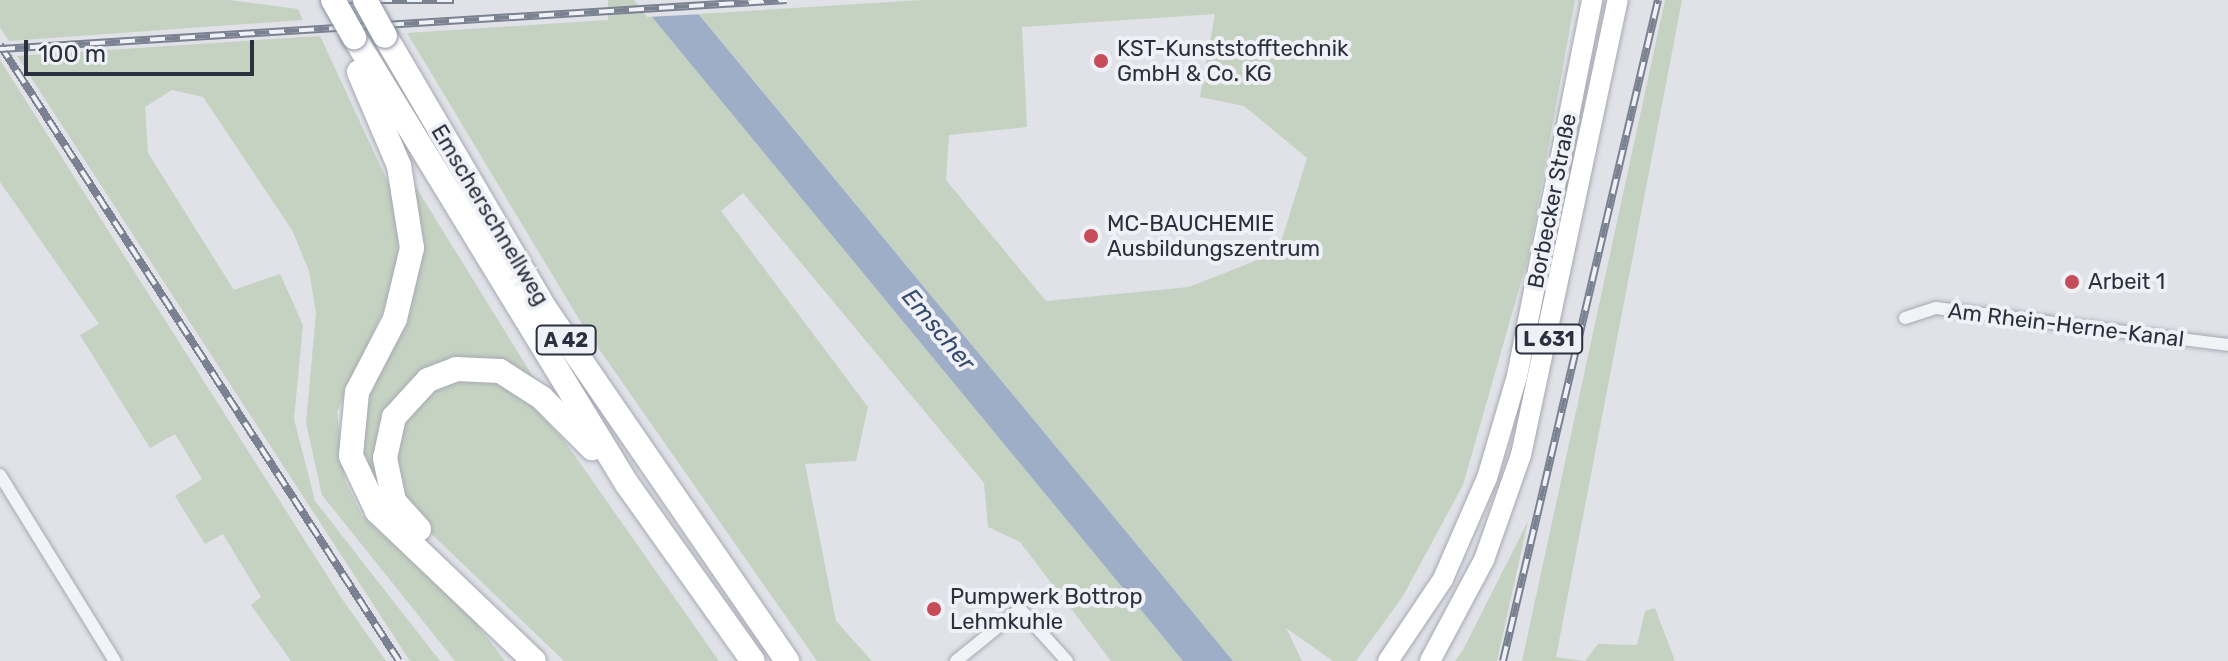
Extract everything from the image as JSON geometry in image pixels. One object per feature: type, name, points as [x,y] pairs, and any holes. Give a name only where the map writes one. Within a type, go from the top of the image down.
[{"type":"highway","points":[[332,0],[399,166],[412,221],[404,293],[357,392],[351,456],[377,511],[534,661]]},
{"type":"highway","name":"Emscherschnellweg","points":[[365,0],[571,348],[787,661]]},
{"type":"highway","name":"A 42","points":[[349,38],[627,484],[753,661]]},
{"type":"highway","points":[[554,661],[394,501],[385,458],[394,417],[428,380],[456,369],[500,371],[542,398],[627,484]]},
{"type":"main road","name":"Borbecker Straße","points":[[1388,661],[1443,579],[1491,465],[1523,349],[1592,0]]},
{"type":"main road","name":"Borbecker Straße","points":[[1435,655],[1484,560],[1533,414],[1618,0]]},
{"type":"street","name":"Am Rhein-Herne-Kanal","points":[[1905,318],[1936,308],[2228,345]]},
{"type":"street","points":[[0,475],[115,661]]},
{"type":"street","points":[[956,661],[1020,609],[1067,661]]},
{"type":"green space","points":[[0,0],[228,0],[298,9],[303,20],[9,41],[0,27]]},
{"type":"green space","points":[[608,0],[638,0],[1183,661],[1111,661],[1020,542],[988,527],[984,483],[743,193],[721,211],[868,407],[856,461],[805,464],[836,621],[872,661],[817,661],[585,329],[407,33],[608,20]]},
{"type":"green space","points":[[921,0],[1575,0],[1529,254],[1463,485],[1403,596],[1356,661],[1333,661],[1286,628],[1302,661],[1233,661],[699,14]],"holes":[[[1215,14],[1200,97],[1244,106],[1307,158],[1278,252],[1189,287],[1046,301],[946,180],[949,135],[1027,127],[1022,27]]]},
{"type":"green space","points":[[1665,0],[1682,0],[1556,657],[1584,661],[1522,661]]},
{"type":"green space","points":[[320,36],[392,191],[399,236],[395,285],[337,412],[345,480],[362,515],[470,615],[505,661],[455,661],[322,495],[306,423],[316,313],[309,271],[292,230],[203,97],[172,90],[145,107],[148,153],[234,290],[280,274],[303,325],[294,419],[315,501],[440,661],[410,661],[17,56]]},
{"type":"green space","points":[[0,60],[342,599],[386,661],[291,661],[251,605],[261,597],[223,534],[205,544],[175,496],[202,479],[175,434],[150,448],[80,335],[99,324],[0,182]]},
{"type":"green space","points":[[414,184],[535,380],[424,372],[411,380],[379,423],[375,479],[368,483],[357,436]]},
{"type":"green space","points":[[448,380],[492,380],[521,394],[563,439],[719,661],[564,661],[418,521],[391,474],[400,416]]},
{"type":"green space","points":[[1528,521],[1497,661],[1455,661],[1463,650]]},
{"type":"green space","points":[[1655,608],[1675,661],[1585,661],[1598,644],[1637,645],[1645,611]]},
{"type":"water","name":"Emscher","points":[[638,0],[687,0],[1233,661],[1183,661]]},
{"type":"pier","points":[[634,0],[692,0],[704,14],[647,17]]},
{"type":"railway","points":[[347,0],[454,0]]},
{"type":"railway","points":[[0,49],[786,0]]},
{"type":"railway","points":[[1503,661],[1658,0]]},
{"type":"railway","points":[[0,45],[399,661]]},
{"type":"place","name":"KST-Kunststofftechnik GmbH & Co. KG","points":[[1101,61]]},
{"type":"place","name":"MC-BAUCHEMIE Ausbildungszentrum","points":[[1091,236]]},
{"type":"place","name":"Arbeit 1","points":[[2072,282]]},
{"type":"place","name":"Pumpwerk Bottrop Lehmkuhle","points":[[934,609]]}]
